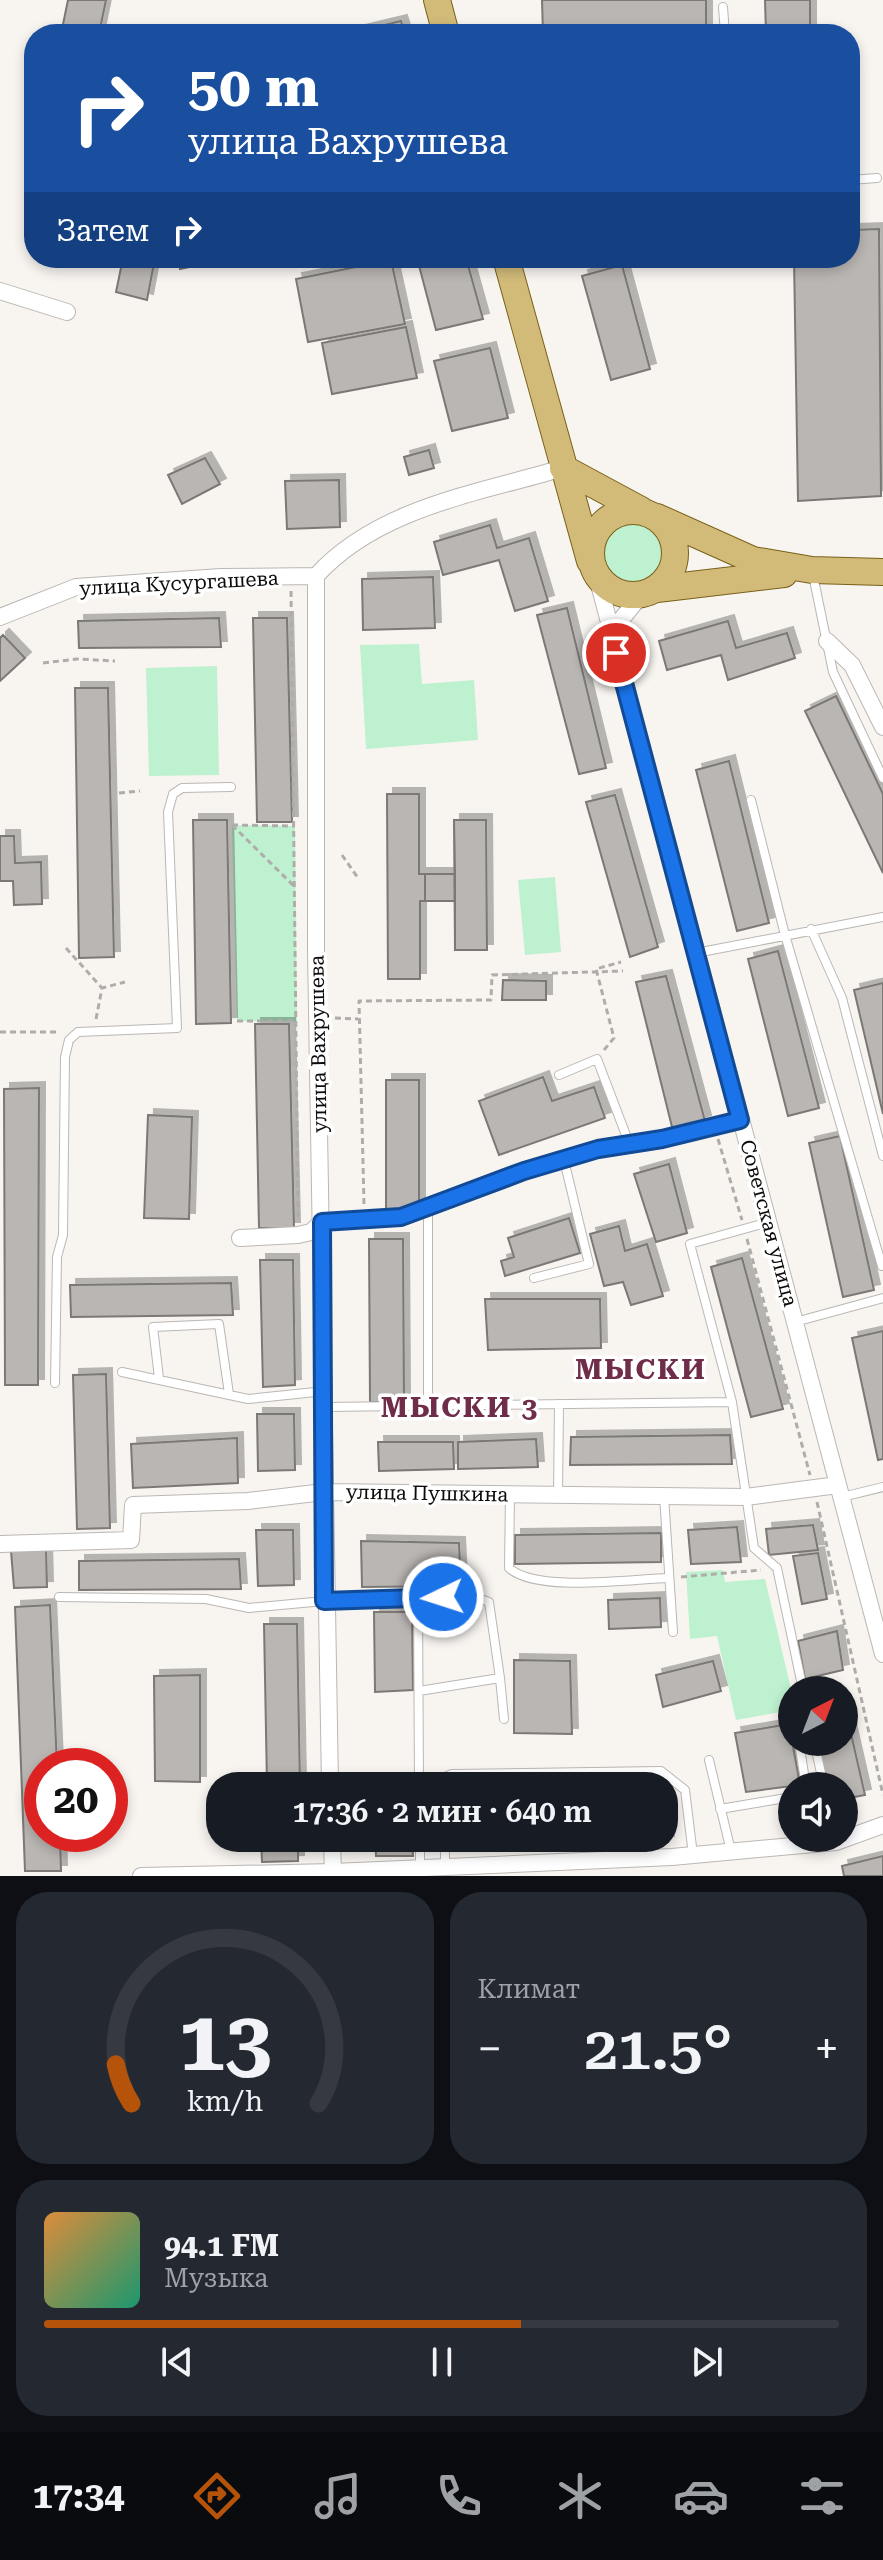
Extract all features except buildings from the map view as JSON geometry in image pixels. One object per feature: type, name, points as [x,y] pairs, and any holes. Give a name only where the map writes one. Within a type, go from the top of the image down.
[{"type":"main road","points":[[437,0],[443,24]]},
{"type":"main road","points":[[511,268],[563,468],[594,569],[609,588],[624,595],[812,570]]},
{"type":"main road","points":[[563,468],[649,514],[753,560],[812,570],[883,572]]},
{"type":"main road","points":[[594,569],[591,544],[597,529],[609,517],[624,510],[649,514],[669,529],[675,544],[675,561],[669,577],[649,592]]},
{"type":"street","points":[[0,291],[67,312]]},
{"type":"street","points":[[316,576],[346,546],[374,530],[418,512],[563,468]]},
{"type":"street","name":"Советская улица","points":[[594,569],[883,1651]]},
{"type":"street","name":"улица Кусургашева","points":[[0,617],[76,587],[316,576]]},
{"type":"street","name":"улица Вахрушева","points":[[316,576],[317,1017],[322,1222],[324,1601],[330,1772]]},
{"type":"street","points":[[616,653],[620,621],[649,592]]},
{"type":"street","points":[[827,641],[852,665],[883,727]]},
{"type":"street","points":[[240,1238],[298,1235],[311,1232],[322,1222],[401,1217],[564,1159],[740,1120]]},
{"type":"street","name":"улица Пушкина","points":[[0,1544],[131,1540],[133,1505],[248,1501],[324,1492],[746,1497],[813,1488],[839,1491]]},
{"type":"street","points":[[858,1833],[883,1825]]},
{"type":"street","points":[[141,1876],[333,1874],[693,1855],[778,1847]]},
{"type":"street","points":[[332,1852],[333,1874]]},
{"type":"lane","points":[[723,7],[724,24]]},
{"type":"lane","points":[[860,179],[877,178]]},
{"type":"lane","points":[[812,570],[833,672],[883,778]]},
{"type":"lane","points":[[55,1383],[57,1257],[63,1235],[65,1057],[69,1040],[78,1032],[177,1028],[168,812],[173,794],[182,788],[231,787]]},
{"type":"lane","points":[[751,800],[785,935],[883,1266]]},
{"type":"lane","points":[[696,954],[883,917]]},
{"type":"lane","points":[[811,929],[842,998],[883,1156]]},
{"type":"lane","points":[[559,1075],[597,1059],[629,1144]]},
{"type":"lane","points":[[534,1278],[589,1264],[564,1159]]},
{"type":"lane","points":[[428,1208],[428,1405]]},
{"type":"lane","points":[[769,1222],[690,1244],[732,1402],[754,1548],[777,1568],[800,1676]]},
{"type":"lane","points":[[795,1322],[883,1298]]},
{"type":"lane","points":[[159,1378],[153,1327],[219,1324],[229,1394]]},
{"type":"lane","points":[[122,1372],[248,1399],[324,1399],[428,1405],[732,1402]]},
{"type":"lane","points":[[558,1495],[559,1404]]},
{"type":"lane","points":[[839,1491],[883,1487]]},
{"type":"lane","points":[[510,1494],[509,1568],[519,1576],[563,1581],[669,1578]]},
{"type":"lane","points":[[664,1496],[673,1632]]},
{"type":"lane","points":[[59,1597],[206,1599],[249,1608],[324,1601],[418,1600],[469,1595],[489,1602],[504,1719]]},
{"type":"lane","points":[[418,1600],[419,1772]]},
{"type":"lane","points":[[419,1691],[500,1678]]},
{"type":"lane","points":[[709,1760],[731,1852]]},
{"type":"lane","points":[[591,1772],[662,1772]]},
{"type":"lane","points":[[678,1784],[685,1790],[693,1855]]},
{"type":"lane","points":[[720,1809],[778,1799]]},
{"type":"lane","points":[[420,1852],[420,1869]]},
{"type":"lane","points":[[445,1852],[445,1867]]},
{"type":"path","points":[[291,577],[298,1235]]},
{"type":"path","points":[[43,663],[77,659],[115,661]]},
{"type":"path","points":[[119,793],[140,791]]},
{"type":"path","points":[[295,826],[232,825],[296,887]]},
{"type":"path","points":[[342,855],[358,878]]},
{"type":"path","points":[[66,948],[102,988]]},
{"type":"path","points":[[596,972],[621,962]]},
{"type":"path","points":[[364,1219],[359,1001],[491,1000],[492,975],[623,971]]},
{"type":"path","points":[[596,972],[614,1038],[597,1059]]},
{"type":"path","points":[[102,988],[125,982]]},
{"type":"path","points":[[97,1030],[95,1011],[102,988]]},
{"type":"path","points":[[237,1021],[297,1022],[317,1017]]},
{"type":"path","points":[[335,1018],[358,1019]]},
{"type":"path","points":[[0,1032],[78,1032]]},
{"type":"path","points":[[715,1126],[813,1488],[883,1795]]},
{"type":"path","points":[[669,1578],[777,1568]]},
{"type":"green space","points":[[633,519],[645,521],[656,528],[663,539],[663,563],[656,574],[645,581],[633,583],[621,581],[610,574],[603,563],[601,551],[603,539],[610,528],[621,521]]},
{"type":"green space","points":[[419,644],[422,684],[474,680],[478,740],[366,749],[360,645]]},
{"type":"green space","points":[[217,666],[219,775],[149,776],[146,668]]},
{"type":"green space","points":[[232,825],[295,826],[297,1022],[237,1021]]},
{"type":"green space","points":[[555,877],[561,952],[525,955],[518,880]]},
{"type":"green space","points":[[723,1570],[725,1582],[765,1579],[788,1676],[778,1676],[778,1712],[736,1720],[717,1636],[690,1639],[686,1572]]},
{"type":"district","name":"МЫСКИ","points":[[641,1369]]},
{"type":"district","name":"МЫСКИ 3","points":[[460,1407]]},
{"type":"route","points":[[443,1597],[324,1601],[322,1222],[401,1217],[448,1202],[524,1171],[598,1149],[662,1139],[740,1120],[616,653]]}]
